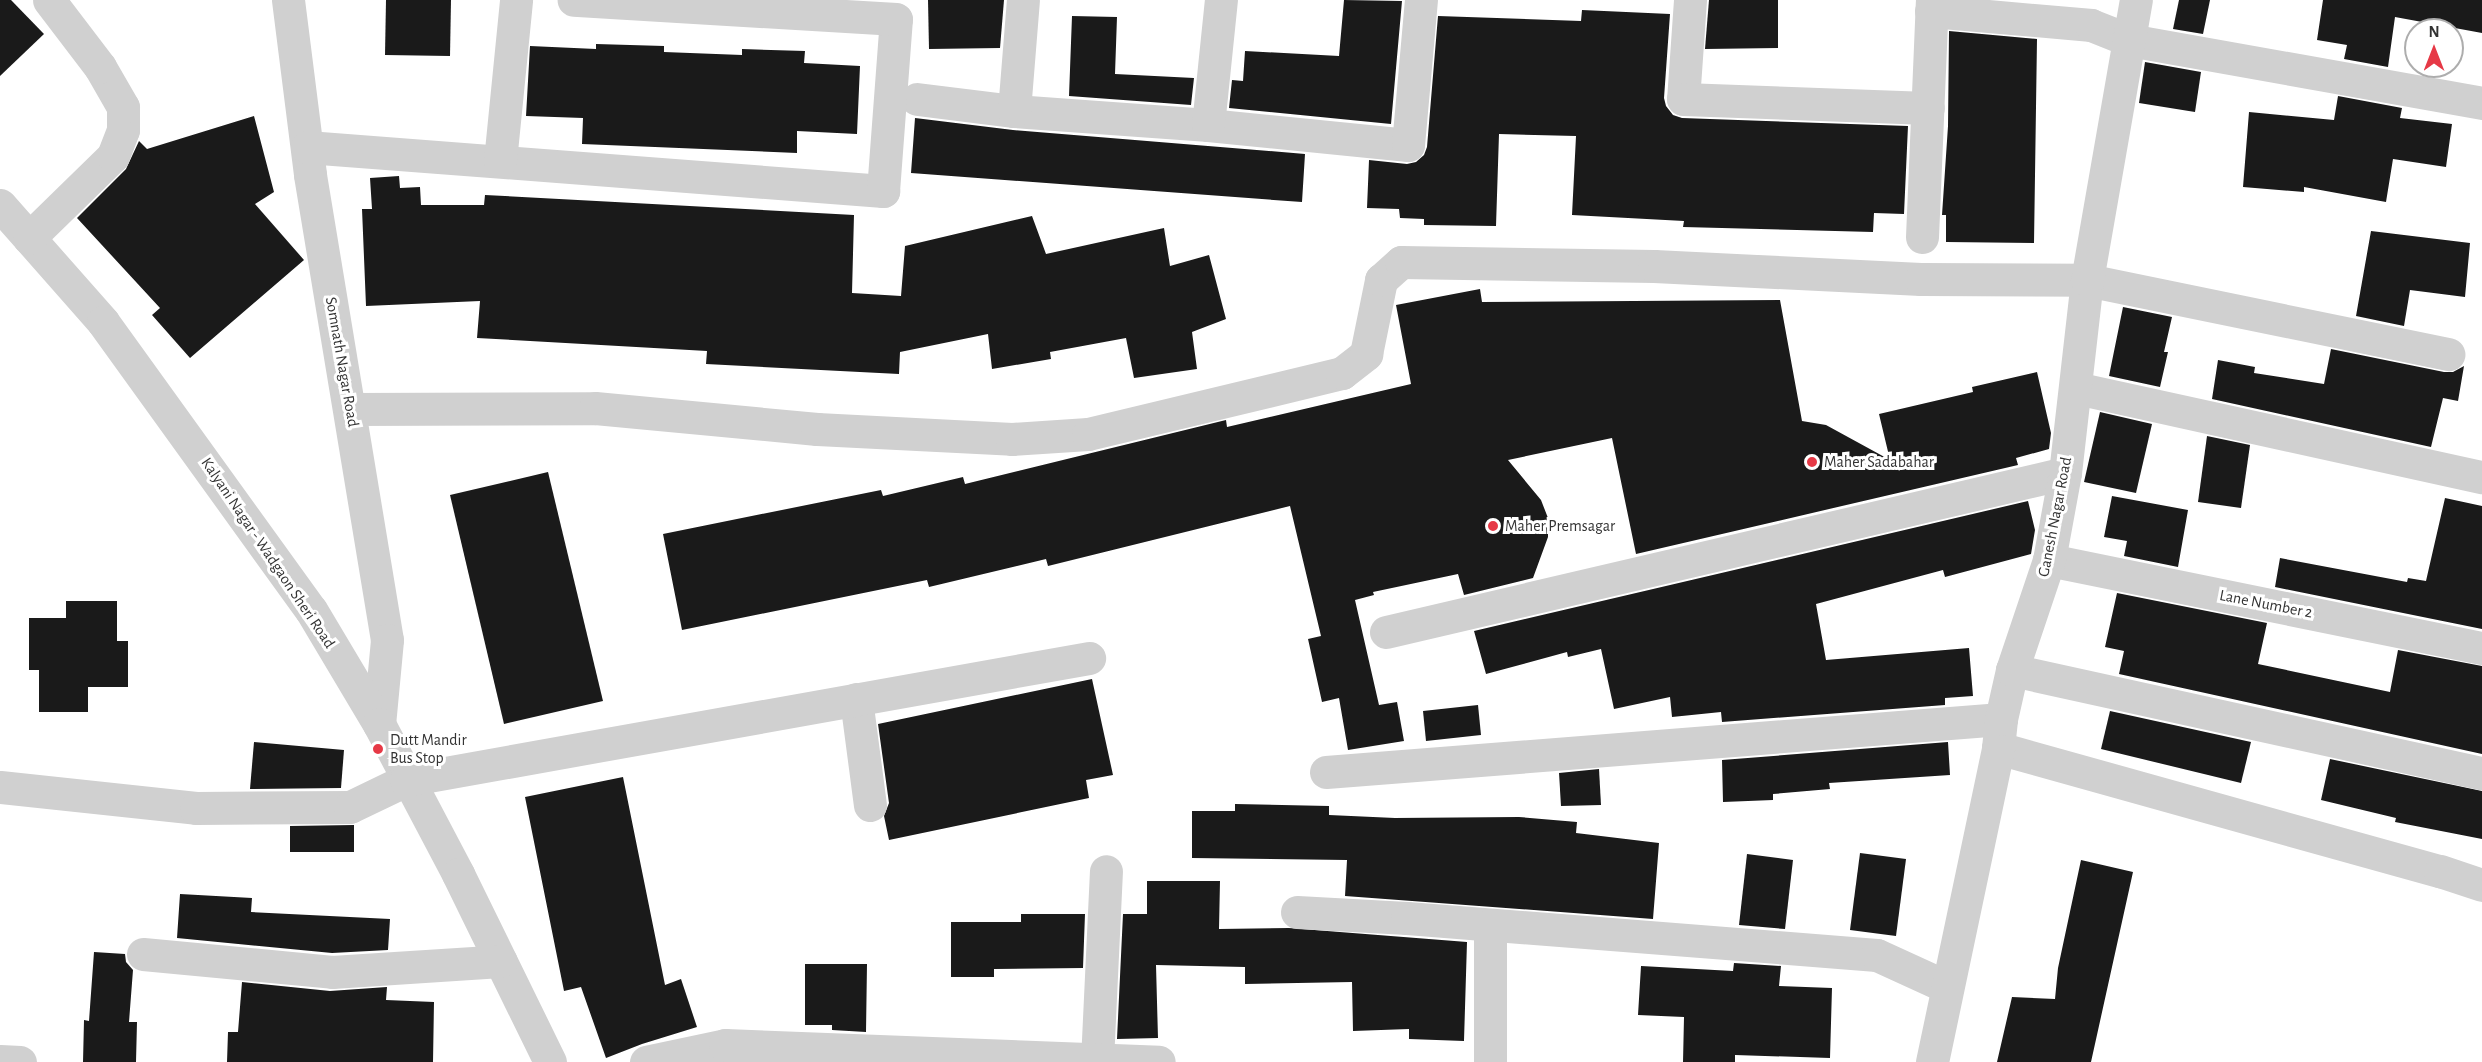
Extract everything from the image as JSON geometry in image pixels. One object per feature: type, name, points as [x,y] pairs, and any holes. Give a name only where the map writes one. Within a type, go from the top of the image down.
[{"type":"street","points":[[29,238],[113,156],[123,130],[123,107],[100,68],[49,0]]},
{"type":"street","name":"Somnath Nagar Road","points":[[288,0],[307,147],[387,640],[379,724]]},
{"type":"street","points":[[500,161],[516,0]]},
{"type":"street","points":[[307,147],[882,191],[896,19],[574,0]]},
{"type":"street","points":[[1014,111],[1023,0]]},
{"type":"street","points":[[1208,125],[1221,0]]},
{"type":"street","points":[[918,99],[1014,111],[1208,125],[1408,145],[1421,0]]},
{"type":"street","points":[[1690,0],[1683,99],[1928,108]]},
{"type":"street","name":"Ganesh Nagar Road","points":[[1932,1062],[2012,670],[2049,560],[2065,473],[2087,280],[2136,0]]},
{"type":"street","points":[[1922,237],[1932,5],[2091,25],[2129,40],[2482,103]]},
{"type":"street","name":"Kalyani Nagar - Wadgaon Sheri Road","points":[[0,206],[103,322],[172,414],[311,610],[379,724],[406,780],[458,874],[550,1062]]},
{"type":"street","points":[[350,409],[595,408],[818,429],[1012,439],[1088,434],[1342,373],[1366,354],[1381,280],[1401,262],[1654,266],[1921,279],[2087,280],[2448,354]]},
{"type":"street","points":[[2076,388],[2482,477]]},
{"type":"street","points":[[1386,632],[2065,473]]},
{"type":"street","name":"Lane Number 2","points":[[2049,560],[2482,648]]},
{"type":"street","points":[[0,787],[196,808],[350,807],[406,780],[1089,658]]},
{"type":"street","points":[[2012,670],[2482,773]]},
{"type":"street","points":[[855,699],[870,805]]},
{"type":"street","points":[[1326,772],[1999,733],[2482,885]]},
{"type":"street","points":[[1097,1061],[1106,871]]},
{"type":"street","points":[[1297,912],[1877,955],[1947,987]]},
{"type":"street","points":[[1490,925],[1490,1062]]},
{"type":"street","points":[[143,954],[332,972],[501,961]]},
{"type":"street","points":[[646,1062],[725,1045],[1159,1062]]},
{"type":"street","points":[[0,1061],[20,1062]]},
{"type":"building","points":[[0,0],[11,0],[44,34],[0,76]]},
{"type":"building","points":[[386,0],[451,0],[450,56],[385,55]]},
{"type":"building","points":[[928,0],[1004,0],[1000,48],[929,49]]},
{"type":"building","points":[[1344,0],[1402,1],[1391,124],[1229,108],[1232,80],[1243,81],[1245,51],[1339,56]]},
{"type":"building","points":[[1709,0],[1778,0],[1778,48],[1705,49]]},
{"type":"building","points":[[2179,0],[2210,0],[2203,34],[2173,29]]},
{"type":"building","points":[[2323,0],[2482,0],[2482,33],[2464,30],[2464,18],[2395,17],[2388,67],[2344,59],[2347,45],[2317,40]]},
{"type":"building","points":[[1582,10],[1670,14],[1664,98],[1666,106],[1673,115],[1682,118],[1908,126],[1904,214],[1874,213],[1873,232],[1683,227],[1684,221],[1572,215],[1576,136],[1499,134],[1496,226],[1424,225],[1424,219],[1400,218],[1399,209],[1367,208],[1369,160],[1407,164],[1416,162],[1424,155],[1427,147],[1438,16],[1581,21]]},
{"type":"building","points":[[1072,16],[1117,17],[1115,74],[1194,78],[1191,105],[1069,96]]},
{"type":"building","points":[[1949,31],[2037,39],[2034,243],[1946,242],[1946,215],[1942,215],[1948,126]]},
{"type":"building","points":[[596,44],[664,46],[664,52],[742,55],[742,49],[805,51],[804,63],[860,66],[857,134],[797,131],[797,153],[582,144],[583,118],[526,116],[530,46],[596,49]]},
{"type":"building","points":[[2145,62],[2201,72],[2195,112],[2139,103]]},
{"type":"building","points":[[2338,96],[2402,108],[2400,118],[2452,124],[2446,167],[2393,159],[2386,202],[2304,187],[2304,192],[2243,187],[2249,112],[2334,120]]},
{"type":"building","points":[[254,116],[274,192],[255,204],[304,260],[190,358],[152,315],[160,308],[77,218],[126,169],[139,141],[147,149]]},
{"type":"building","points":[[915,118],[1013,130],[1305,154],[1302,202],[911,173]]},
{"type":"building","points":[[399,176],[400,188],[420,187],[421,205],[484,205],[485,195],[854,215],[852,293],[901,296],[905,246],[1032,216],[1046,254],[1164,228],[1170,266],[1209,255],[1226,319],[1192,332],[1197,369],[1134,378],[1126,338],[1050,352],[1051,359],[992,369],[988,334],[900,352],[899,374],[706,364],[707,351],[477,338],[480,301],[366,306],[362,209],[372,209],[370,178]]},
{"type":"building","points":[[2371,231],[2470,243],[2465,297],[2410,290],[2404,326],[2356,316]]},
{"type":"building","points":[[1480,289],[1482,302],[1780,300],[1802,421],[1826,425],[1890,460],[1879,414],[1973,392],[1972,387],[2037,372],[2051,433],[2049,449],[2016,458],[2018,465],[1636,554],[1612,438],[1508,460],[1541,500],[1548,518],[1548,537],[1533,578],[1464,595],[1458,574],[1373,592],[1374,595],[1355,600],[1379,705],[1397,702],[1404,741],[1348,750],[1339,698],[1322,702],[1308,639],[1321,636],[1290,506],[1048,566],[1046,559],[929,587],[927,580],[682,630],[663,534],[881,490],[883,496],[963,477],[965,484],[1226,420],[1227,427],[1411,384],[1396,305]]},
{"type":"building","points":[[2123,307],[2172,317],[2164,352],[2168,352],[2160,387],[2109,376]]},
{"type":"building","points":[[2331,349],[2444,372],[2453,372],[2464,366],[2458,401],[2443,398],[2431,447],[2212,399],[2218,360],[2255,367],[2254,373],[2324,384]]},
{"type":"building","points":[[2100,412],[2152,424],[2136,493],[2084,482]]},
{"type":"building","points":[[2207,436],[2250,445],[2241,508],[2198,502]]},
{"type":"building","points":[[548,472],[603,701],[504,724],[450,495]]},
{"type":"building","points":[[2112,496],[2188,510],[2178,567],[2124,556],[2127,541],[2104,537]]},
{"type":"building","points":[[2445,498],[2482,506],[2482,629],[2275,587],[2280,558],[2407,582],[2408,578],[2426,581]]},
{"type":"building","points":[[2028,501],[2035,530],[2031,554],[1945,577],[1943,570],[1816,604],[1826,660],[1969,648],[1973,696],[1945,698],[1945,705],[1722,722],[1721,712],[1672,717],[1670,697],[1614,709],[1601,649],[1568,657],[1567,652],[1486,674],[1474,631]]},
{"type":"building","points":[[2117,593],[2267,623],[2258,664],[2390,692],[2398,650],[2482,666],[2482,754],[2119,674],[2124,651],[2105,647]]},
{"type":"building","points":[[66,601],[117,601],[117,641],[128,641],[128,687],[88,687],[88,712],[39,712],[39,670],[29,670],[29,618],[66,618]]},
{"type":"building","points":[[1092,679],[1113,775],[1086,780],[1089,798],[889,840],[884,816],[889,803],[878,724]]},
{"type":"building","points":[[1478,705],[1481,735],[1426,741],[1423,711]]},
{"type":"building","points":[[2110,711],[2251,742],[2241,783],[2101,749]]},
{"type":"building","points":[[254,742],[344,750],[341,788],[250,789]]},
{"type":"building","points":[[1948,742],[1950,775],[1829,783],[1830,789],[1773,794],[1773,800],[1723,802],[1722,760]]},
{"type":"building","points":[[2330,759],[2482,791],[2482,839],[2395,822],[2396,818],[2321,800]]},
{"type":"building","points":[[1599,769],[1601,805],[1561,806],[1559,773]]},
{"type":"building","points":[[623,777],[665,985],[681,979],[697,1027],[606,1058],[581,987],[564,991],[525,797]]},
{"type":"building","points":[[1235,804],[1329,806],[1329,815],[1395,818],[1519,817],[1577,822],[1576,833],[1659,843],[1653,919],[1345,896],[1347,860],[1192,858],[1192,811],[1235,811]]},
{"type":"building","points":[[354,825],[354,852],[290,852],[290,826]]},
{"type":"building","points":[[1860,853],[1906,859],[1896,936],[1850,930]]},
{"type":"building","points":[[1747,854],[1793,860],[1785,929],[1739,925]]},
{"type":"building","points":[[2081,860],[2133,872],[2091,1062],[1997,1062],[2012,997],[2055,999],[2058,968]]},
{"type":"building","points":[[1147,881],[1220,881],[1219,929],[1289,928],[1467,942],[1464,1041],[1409,1039],[1409,1029],[1353,1031],[1352,982],[1245,984],[1245,967],[1156,965],[1158,1038],[1117,1039],[1123,914],[1147,914]]},
{"type":"building","points":[[180,894],[252,898],[251,912],[390,919],[388,950],[332,953],[177,938]]},
{"type":"building","points":[[1021,914],[1085,914],[1083,968],[994,969],[994,977],[951,977],[951,922],[1021,922]]},
{"type":"building","points":[[94,952],[125,954],[126,962],[133,970],[129,1022],[137,1022],[136,1062],[83,1062],[84,1020],[89,1021]]},
{"type":"building","points":[[1734,963],[1781,966],[1779,986],[1832,988],[1830,1058],[1735,1055],[1735,1062],[1683,1062],[1684,1017],[1638,1015],[1641,966],[1733,971]]},
{"type":"building","points":[[805,964],[867,964],[866,1032],[832,1030],[832,1025],[805,1025]]},
{"type":"building","points":[[242,982],[330,991],[387,987],[386,1000],[434,1002],[433,1062],[227,1062],[228,1032],[238,1032]]},
{"type":"place","name":"Maher Sadabahar","points":[[1812,462]]},
{"type":"place","name":"Maher Premsagar","points":[[1493,526]]},
{"type":"place","name":"Dutt Mandir Bus Stop","points":[[378,749]]}]
